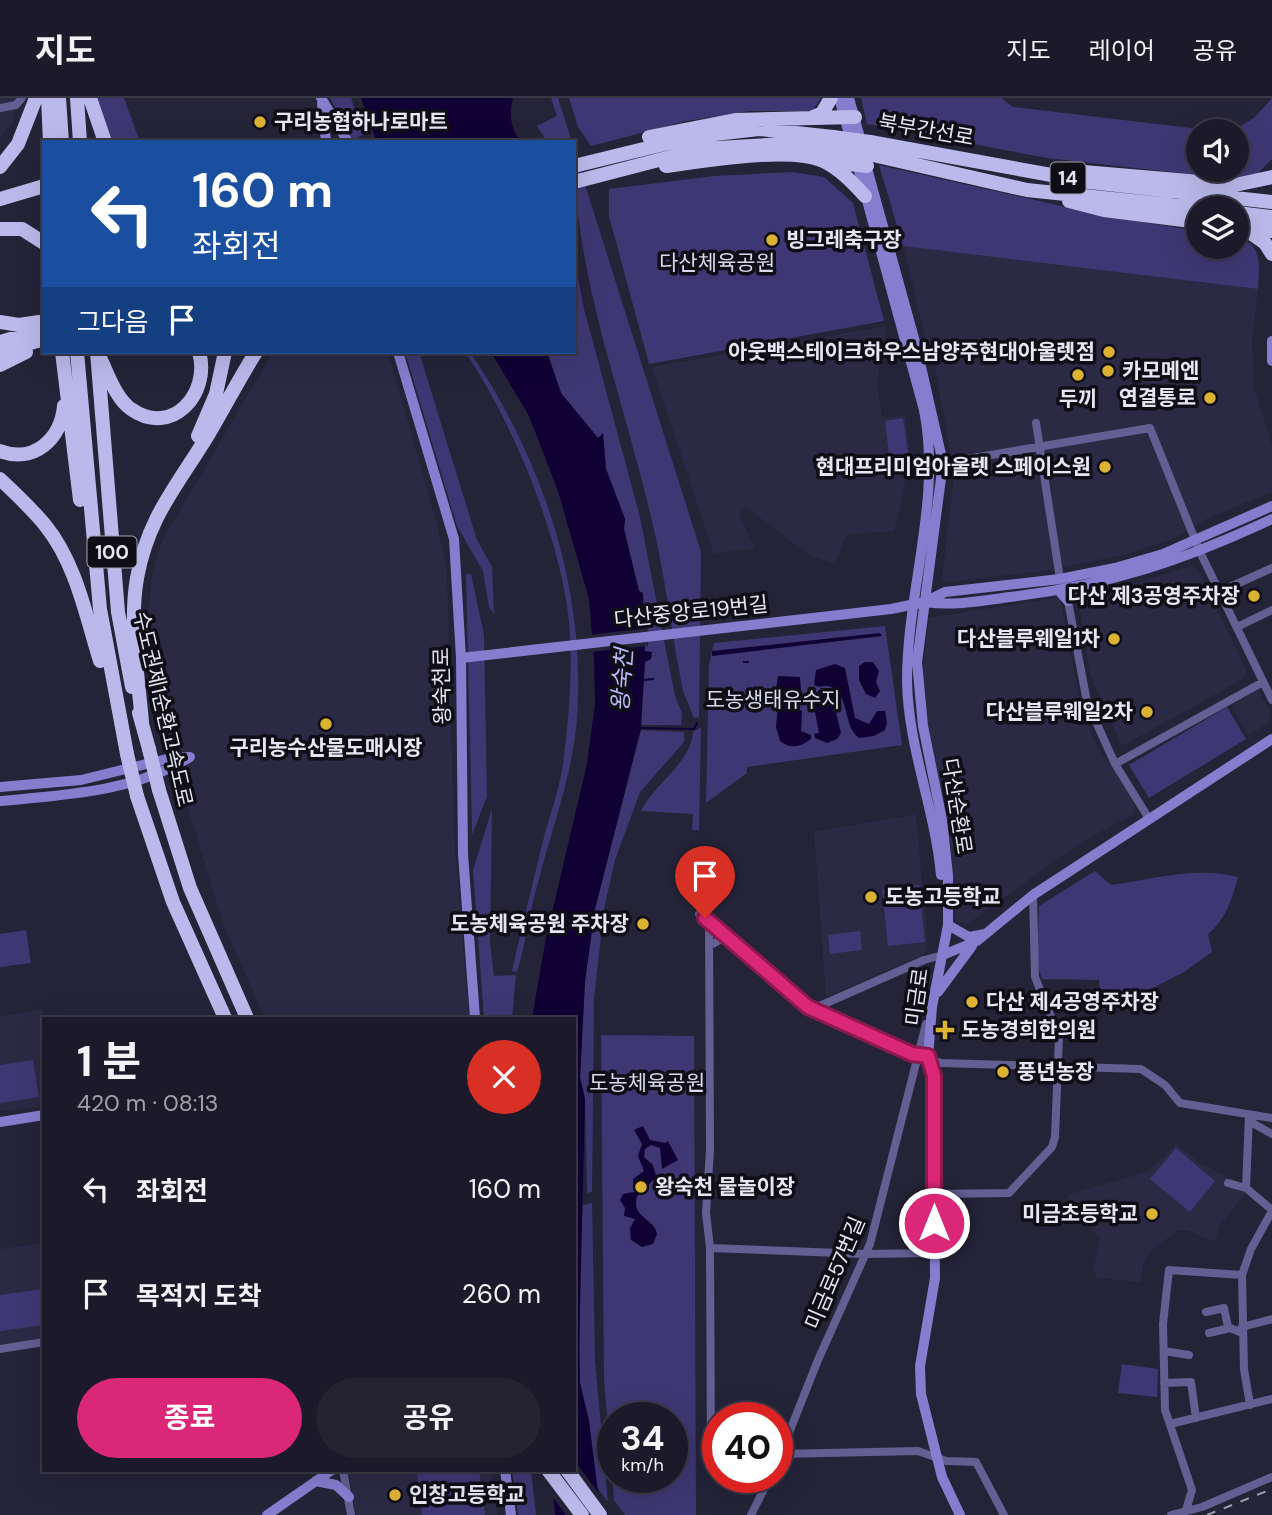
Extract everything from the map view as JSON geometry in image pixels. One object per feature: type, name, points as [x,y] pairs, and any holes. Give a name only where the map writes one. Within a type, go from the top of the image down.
[{"type":"highway","points":[[0,167],[18,144],[36,98]]},
{"type":"highway","points":[[48,98],[50,140]]},
{"type":"highway","points":[[59,98],[62,140]]},
{"type":"highway","points":[[77,98],[80,140]]},
{"type":"highway","points":[[90,98],[104,140]]},
{"type":"highway","points":[[810,119],[822,113],[831,98]]},
{"type":"highway","points":[[616,154],[651,136],[683,128],[736,120],[850,118]]},
{"type":"highway","name":"북부간선로","points":[[576,165],[696,136],[759,129],[835,143],[867,157],[1027,190],[1186,207]]},
{"type":"highway","name":"북부간선로","points":[[576,181],[701,149],[835,143]]},
{"type":"highway","points":[[625,168],[646,169],[760,157],[821,160],[867,157]]},
{"type":"highway","name":"북부간선로","points":[[867,157],[1019,168],[1090,182],[1270,205]]},
{"type":"highway","points":[[821,160],[837,169],[865,196]]},
{"type":"highway","points":[[1019,168],[1235,185],[1272,177]]},
{"type":"highway","points":[[1235,185],[1270,205]]},
{"type":"highway","points":[[0,199],[42,187]]},
{"type":"highway","points":[[1027,190],[1104,210],[1186,220]]},
{"type":"highway","points":[[1249,217],[1270,205]]},
{"type":"highway","points":[[1249,225],[1272,231]]},
{"type":"highway","points":[[0,229],[22,229],[42,242]]},
{"type":"highway","points":[[1249,230],[1265,243],[1272,254]]},
{"type":"highway","points":[[0,322],[19,325],[42,321]]},
{"type":"highway","points":[[0,342],[42,330]]},
{"type":"highway","points":[[0,352],[42,340]]},
{"type":"highway","points":[[0,359],[42,348]]},
{"type":"highway","points":[[0,365],[26,352]]},
{"type":"highway","name":"수도권제1순환고속도로","points":[[78,354],[99,600],[120,724],[137,796],[173,902],[225,1017]]},
{"type":"highway","name":"수도권제1순환고속도로","points":[[97,354],[118,612],[142,722],[159,790],[190,888],[247,1017]]},
{"type":"highway","points":[[98,354],[129,408],[144,416],[159,419],[174,415],[189,406],[202,372],[199,354]]},
{"type":"highway","points":[[142,722],[135,636],[136,580],[153,523],[181,472],[216,394],[225,354]]},
{"type":"highway","points":[[181,472],[206,438],[255,354]]},
{"type":"highway","points":[[63,355],[80,502],[99,600]]},
{"type":"highway","points":[[0,452],[24,454],[40,450],[48,443],[63,417],[65,387]]},
{"type":"highway","points":[[0,479],[46,526],[60,548],[78,590],[120,724]]},
{"type":"highway","points":[[550,1472],[582,1515]]},
{"type":"highway","points":[[568,1472],[600,1515]]},
{"type":"street","points":[[0,108],[16,105],[22,98]]},
{"type":"street","name":"다산순환로","points":[[839,98],[867,157],[917,349],[943,463],[908,661],[908,700],[914,747],[940,868],[943,955]]},
{"type":"street","name":"다산순환로","points":[[849,98],[850,118]]},
{"type":"street","points":[[322,100],[326,140]]},
{"type":"street","points":[[322,100],[347,140]]},
{"type":"street","name":"다산순환로","points":[[867,157],[865,196],[924,410],[930,444],[917,674],[923,726],[942,820],[948,875],[948,925],[943,955]]},
{"type":"street","points":[[1272,341],[1272,361]]},
{"type":"street","name":"왕숙천로","points":[[400,355],[454,539],[465,657],[463,855],[475,1017]]},
{"type":"street","points":[[1036,423],[1060,585],[1068,601],[1087,702],[1115,764],[1148,817]]},
{"type":"street","points":[[943,463],[1150,428],[1200,552],[1272,700]]},
{"type":"street","name":"다산중앙로19번길","points":[[465,657],[721,629],[919,603],[945,605],[1060,585],[1133,563],[1195,540],[1272,506]]},
{"type":"street","name":"다산중앙로19번길","points":[[1060,585],[1073,589],[1127,577],[1200,552],[1272,519]]},
{"type":"street","points":[[1221,591],[1272,568]]},
{"type":"street","points":[[1068,601],[1073,589]]},
{"type":"street","points":[[1237,627],[1272,610]]},
{"type":"street","points":[[1115,764],[1263,682]]},
{"type":"street","name":"미금로","points":[[960,1515],[936,1458],[923,1409],[920,1366],[934,1278],[935,1253],[933,1072],[924,1056],[943,955],[973,944],[1033,895],[1148,817],[1272,739]]},
{"type":"street","points":[[0,787],[81,780],[171,758],[190,757],[167,771],[106,789],[0,801]]},
{"type":"street","points":[[934,1194],[1009,1193],[1052,1147],[1060,1067],[1059,1037],[1035,977],[1033,895]]},
{"type":"street","points":[[699,914],[729,935],[810,1007],[941,1063],[1141,1069],[1166,1085],[1180,1103],[1249,1118],[1272,1118]]},
{"type":"street","points":[[709,920],[710,1150],[706,1213],[710,1248],[711,1402]]},
{"type":"street","points":[[948,925],[969,937],[985,934]]},
{"type":"street","points":[[709,946],[729,935]]},
{"type":"street","points":[[933,1002],[973,944]]},
{"type":"street","points":[[810,1007],[815,1008],[924,960],[943,955]]},
{"type":"street","name":"미금로57번길","points":[[793,1420],[865,1254],[879,1214],[916,1065],[924,1056]]},
{"type":"street","points":[[0,1122],[42,1115]]},
{"type":"street","points":[[1249,1118],[1272,1134]]},
{"type":"street","points":[[1246,1188],[1249,1118]]},
{"type":"street","points":[[1228,1182],[1246,1188],[1272,1211],[1242,1275],[1245,1388],[1250,1405]]},
{"type":"street","points":[[1260,1232],[1272,1235]]},
{"type":"street","points":[[710,1248],[865,1254],[935,1253]]},
{"type":"street","points":[[1186,1510],[1192,1490],[1165,1410],[1164,1351],[1169,1270],[1242,1275]]},
{"type":"street","points":[[1206,1312],[1224,1308],[1230,1328]]},
{"type":"street","points":[[1209,1333],[1230,1328],[1242,1330],[1272,1319]]},
{"type":"street","points":[[0,1349],[42,1342]]},
{"type":"street","points":[[1164,1351],[1189,1354]]},
{"type":"street","points":[[1164,1383],[1191,1382],[1196,1418]]},
{"type":"street","points":[[1170,1424],[1272,1399]]},
{"type":"street","points":[[793,1454],[918,1451],[936,1458],[976,1462],[1004,1515]]},
{"type":"street","points":[[267,1515],[329,1472]]},
{"type":"street","points":[[343,1472],[351,1515]]},
{"type":"street","points":[[505,1472],[511,1515]]},
{"type":"street","points":[[1171,1515],[1202,1507],[1272,1477]]},
{"type":"street","points":[[316,1481],[337,1485],[349,1497]]},
{"type":"street","points":[[751,1515],[762,1493]]},
{"type":"shaded area","points":[[0,98],[16,98],[13,122],[0,138]]},
{"type":"shaded area","name":"현대프리미엄아울렛 스페이스원","points":[[903,246],[1258,289],[1252,343],[1254,387],[1272,445],[1272,492],[1206,519],[1172,539],[1128,554],[1042,571],[947,582],[942,578],[954,476],[934,359],[928,348]]},
{"type":"shaded area","points":[[887,326],[877,383],[882,418],[905,415],[911,462],[894,531],[847,534],[835,564],[809,555],[746,507],[739,514],[755,548],[714,554],[652,367]]},
{"type":"shaded area","name":"구리농수산물도매시장","points":[[272,354],[388,354],[437,525],[447,571],[454,836],[469,1017],[265,1017],[224,926],[182,789],[151,659],[148,620],[152,576],[161,543]]},
{"type":"shaded area","points":[[1191,566],[1198,569],[1247,672],[1243,679],[1126,744],[1121,744],[1089,671],[1079,602],[1123,591],[1133,584]]},
{"type":"shaded area","points":[[1060,597],[1080,703],[1095,743],[1135,802],[1134,814],[1083,841],[966,925],[955,920],[952,859],[926,721],[923,671],[929,618]]},
{"type":"shaded area","points":[[1258,690],[1271,713],[1269,723],[1248,735],[1231,706]]},
{"type":"shaded area","name":"도농고등학교","points":[[916,814],[928,949],[924,954],[826,997],[814,832]]},
{"type":"shaded area","points":[[43,1010],[42,1106],[0,1111],[0,1016]]},
{"type":"shaded area","name":"미금초등학교","points":[[1177,1144],[1198,1162],[1250,1188],[1220,1225],[1215,1242],[1187,1230],[1178,1231],[1156,1246],[1144,1261],[1140,1282],[1097,1278],[1093,1266],[1100,1238],[1063,1204],[1070,1194],[1147,1172]]},
{"type":"shaded area","points":[[42,1243],[42,1338],[0,1345],[0,1249]]},
{"type":"shaded area","points":[[348,1472],[491,1472],[497,1515],[356,1515]]},
{"type":"green space","points":[[95,98],[124,98],[139,140],[110,140]]},
{"type":"green space","points":[[330,98],[351,98],[363,135],[352,140]]},
{"type":"green space","points":[[551,98],[558,98],[571,140],[546,140],[537,126],[557,116]]},
{"type":"green space","points":[[569,98],[821,98],[812,111],[749,111],[687,121],[591,146],[578,127]]},
{"type":"green space","points":[[861,98],[1001,98],[1013,107],[1186,127],[1186,174],[1047,158],[867,124]]},
{"type":"green space","points":[[1272,98],[1272,159],[1254,177],[1249,177],[1249,121]]},
{"type":"green space","points":[[576,156],[701,552],[699,717],[694,718],[683,691],[655,535],[602,333],[582,242],[576,196]]},
{"type":"green space","points":[[879,165],[1110,217],[1186,229],[1186,259],[1249,259],[1249,243],[1258,258],[1258,289],[903,246]]},
{"type":"green space","name":"다산체육공원","points":[[792,172],[824,177],[853,203],[884,321],[649,364],[609,216],[609,189],[714,176]]},
{"type":"green space","points":[[576,267],[584,309],[640,517],[675,696],[682,713],[681,725],[640,725],[645,661],[651,652],[645,652],[643,594],[639,591],[624,529],[625,519],[606,469],[603,434],[598,438],[561,393],[548,354],[576,354]]},
{"type":"green space","points":[[406,354],[420,354],[477,540],[492,567],[494,614],[489,607],[483,571],[457,526]]},
{"type":"green space","points":[[466,354],[471,354],[520,438],[556,531],[568,580],[578,679],[573,748],[517,972],[512,971],[562,770],[570,696],[569,622],[556,554],[532,481],[483,380]]},
{"type":"green space","points":[[903,418],[908,453],[889,455],[885,421]]},
{"type":"green space","points":[[466,574],[471,574],[484,635],[487,796],[472,835]]},
{"type":"green space","name":"도농생태유수지","points":[[885,626],[902,745],[747,767],[747,773],[706,803],[709,665],[714,643]]},
{"type":"green space","points":[[1227,707],[1246,739],[1149,798],[1129,765]]},
{"type":"green space","points":[[701,727],[699,830],[692,830],[693,814],[641,811],[686,754],[693,732]]},
{"type":"green space","points":[[641,730],[684,732],[684,742],[640,792],[615,860],[604,909],[594,999],[592,1192],[587,1193],[585,1099],[580,1077],[585,981],[595,909]]},
{"type":"green space","points":[[492,809],[490,943],[494,976],[516,975],[512,1017],[484,1017],[473,870]]},
{"type":"green space","points":[[1095,871],[1111,885],[1191,873],[1238,877],[1224,915],[1208,934],[1212,952],[1184,972],[1139,995],[1100,992],[1099,980],[1042,979],[1037,963],[1039,906]]},
{"type":"green space","points":[[919,885],[925,942],[888,946],[882,889]]},
{"type":"green space","points":[[26,930],[31,963],[0,967],[0,934]]},
{"type":"green space","points":[[860,931],[862,950],[830,954],[828,935]]},
{"type":"green space","name":"도농체육공원","points":[[601,1035],[694,1036],[696,1515],[625,1515],[614,1500],[613,1493],[688,1493],[688,1402],[606,1402]]},
{"type":"green space","points":[[33,1060],[39,1097],[0,1103],[0,1065]]},
{"type":"green space","points":[[1176,1148],[1215,1181],[1190,1212],[1150,1179]]},
{"type":"green space","points":[[592,1203],[595,1361],[599,1402],[597,1487],[589,1421],[580,1383],[580,1237],[583,1205]]},
{"type":"green space","points":[[42,1289],[42,1325],[0,1331],[0,1295]]},
{"type":"green space","points":[[1122,1364],[1158,1369],[1157,1397],[1118,1393]]},
{"type":"green space","points":[[479,1472],[485,1515],[422,1515],[417,1474]]},
{"type":"green space","points":[[512,1472],[531,1472],[536,1515],[518,1515]]},
{"type":"water","points":[[361,98],[513,98],[511,121],[520,140],[376,140]]},
{"type":"water","name":"왕숙천","points":[[492,354],[548,354],[561,393],[598,438],[603,433],[606,469],[625,519],[624,529],[639,591],[643,593],[645,651],[652,652],[651,659],[645,662],[641,728],[595,909],[585,981],[580,1077],[585,1099],[579,1350],[580,1383],[589,1421],[601,1515],[555,1515],[551,1472],[576,1472],[576,1017],[532,1017],[546,938],[587,764],[595,704],[589,599],[558,491],[529,416]]},
{"type":"water","points":[[880,633],[882,636],[712,656],[712,651]]},
{"type":"water","points":[[865,662],[873,662],[879,671],[876,682],[880,691],[875,698],[866,694],[859,680],[859,666]]},
{"type":"water","points":[[835,664],[845,668],[855,718],[869,724],[877,711],[885,711],[885,730],[874,736],[859,738],[851,727],[838,693],[831,687],[814,685],[816,670]]},
{"type":"water","points":[[778,676],[800,677],[801,690],[792,700],[776,690]]},
{"type":"water","points":[[819,690],[824,690],[833,700],[841,733],[837,739],[827,743],[815,738],[814,734],[819,733],[813,701]]},
{"type":"water","points":[[787,702],[802,711],[801,731],[811,735],[811,739],[800,745],[792,746],[780,741],[776,727],[778,706]]},
{"type":"water","name":"왕숙천 물놀이장","points":[[643,1126],[650,1140],[665,1143],[668,1141],[678,1160],[662,1169],[660,1148],[651,1145],[645,1149],[644,1157],[653,1165],[656,1176],[638,1195],[636,1203],[639,1212],[653,1225],[657,1234],[653,1244],[642,1247],[631,1240],[630,1228],[635,1219],[624,1216],[625,1208],[620,1200],[623,1194],[634,1192],[633,1179],[644,1171],[638,1156],[642,1144],[634,1130]]},
{"type":"pier","points":[[648,628],[648,646],[590,652],[589,635]]},
{"type":"pier","points":[[576,1463],[601,1496],[604,1515],[566,1515],[549,1492],[547,1472],[576,1472]]},
{"type":"waterway","name":"왕숙천","points":[[644,680],[653,679]]},
{"type":"waterway","points":[[640,728],[694,729],[697,723]]},
{"type":"railway","points":[[1207,1515],[1272,1489]]},
{"type":"place","name":"구리농협하나로마트","points":[[260,122]]},
{"type":"place","name":"빙그레축구장","points":[[772,240]]},
{"type":"place","name":"아웃백스테이크하우스남양주현대아울렛점","points":[[1109,352]]},
{"type":"place","name":"카모메엔","points":[[1108,371]]},
{"type":"place","name":"두끼","points":[[1078,375]]},
{"type":"place","name":"연결통로","points":[[1210,398]]},
{"type":"place","name":"현대프리미엄아울렛 스페이스원","points":[[1105,467]]},
{"type":"place","name":"다산 제3공영주차장","points":[[1254,596]]},
{"type":"place","name":"다산블루웨일1차","points":[[1114,639]]},
{"type":"place","name":"다산블루웨일2차","points":[[1147,712]]},
{"type":"place","name":"구리농수산물도매시장","points":[[326,724]]},
{"type":"place","name":"도농고등학교","points":[[871,897]]},
{"type":"place","name":"도농체육공원 주차장","points":[[643,924]]},
{"type":"place","name":"다산 제4공영주차장","points":[[972,1002]]},
{"type":"place","name":"도농경희한의원","points":[[945,1030]]},
{"type":"place","name":"풍년농장","points":[[1003,1072]]},
{"type":"place","name":"왕숙천 물놀이장","points":[[641,1187]]},
{"type":"place","name":"미금초등학교","points":[[1152,1214]]},
{"type":"place","name":"인창고등학교","points":[[395,1495]]},
{"type":"route","points":[[705,918],[729,935],[808,1007],[912,1054],[928,1056],[934,1076],[934,1223]]}]
